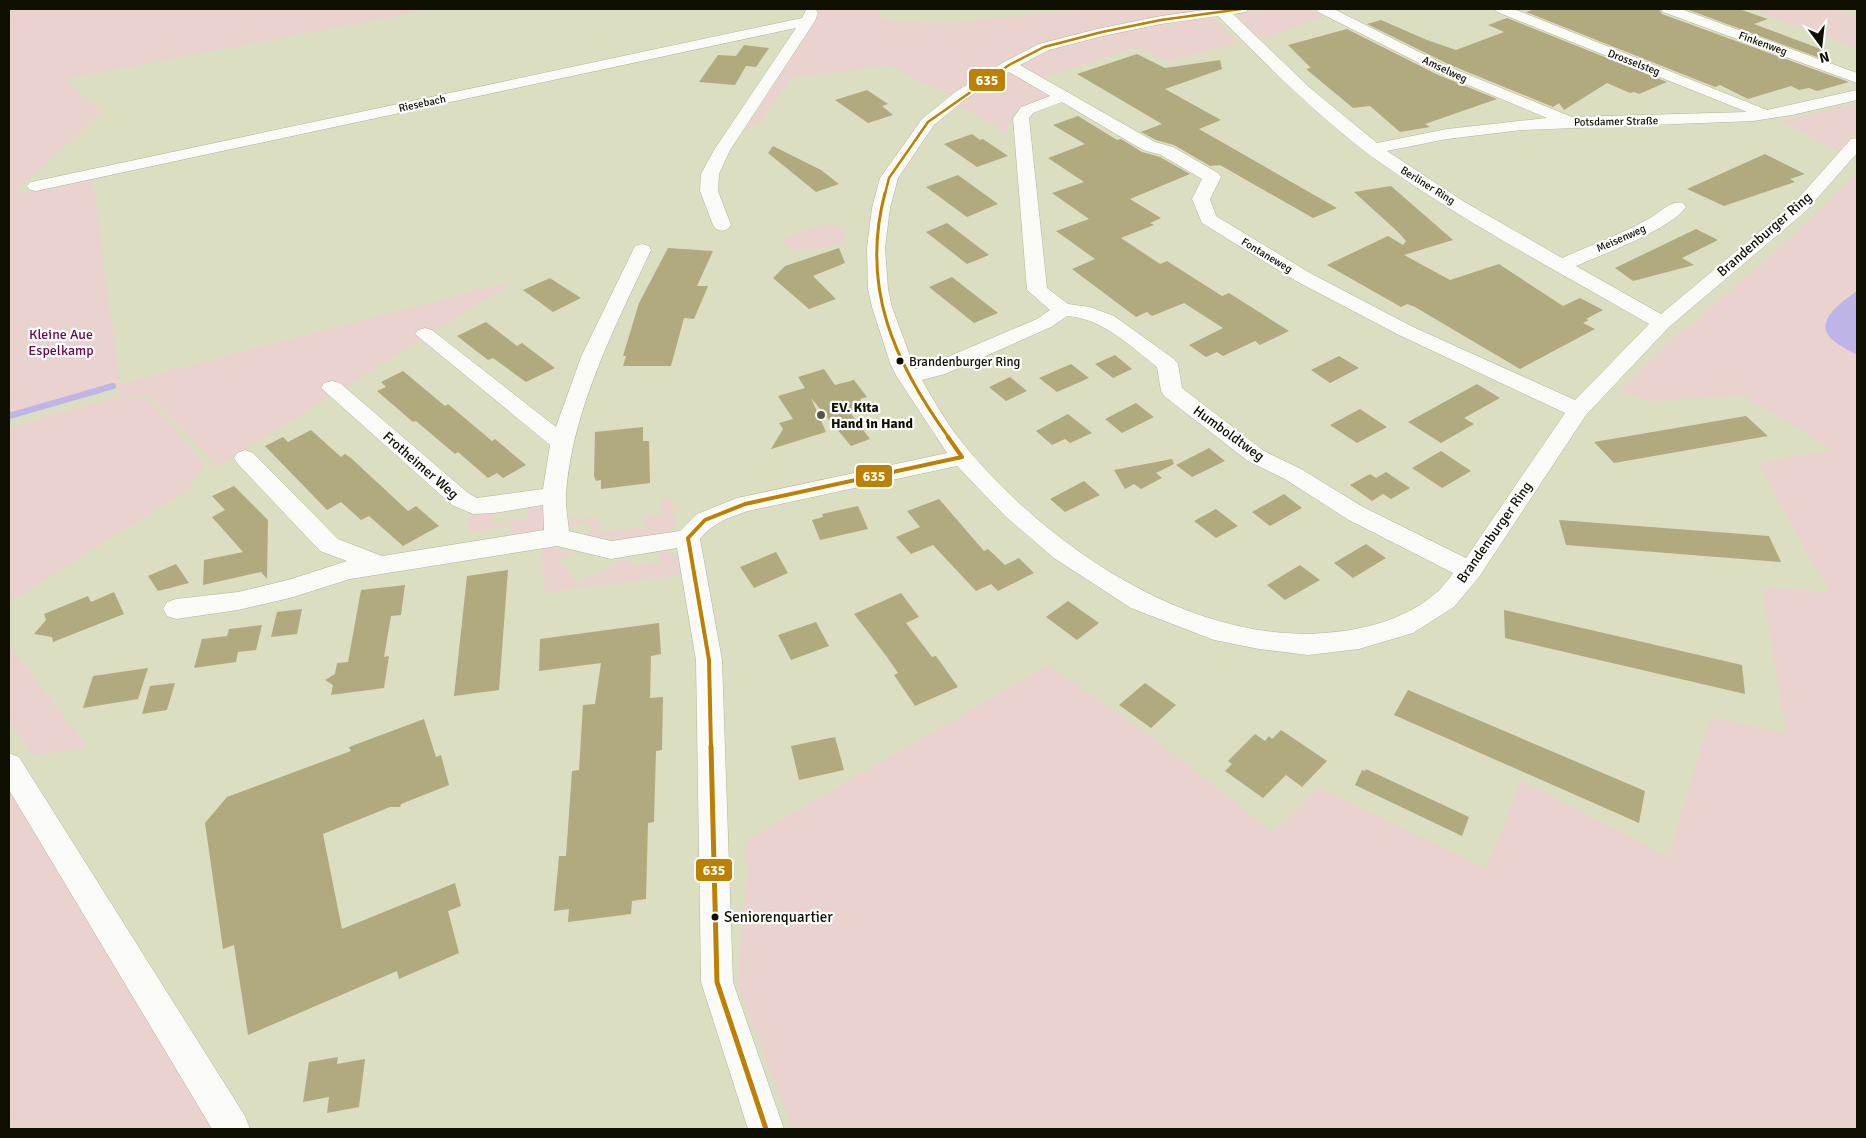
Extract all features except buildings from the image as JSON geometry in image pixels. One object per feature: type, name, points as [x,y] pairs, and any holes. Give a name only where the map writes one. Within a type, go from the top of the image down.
[{"type":"street","name":"Brandenburger Ring","points":[[1241,9],[1161,20],[1102,32],[1044,47],[1008,65],[961,95],[928,122],[889,178],[881,208],[876,248],[878,289],[901,363],[931,414],[962,457],[1013,510],[1063,552],[1140,601],[1223,633],[1259,640],[1308,645],[1359,639],[1404,626],[1444,600],[1470,571],[1578,410],[1662,323],[1800,207],[1857,143]]},
{"type":"street","name":"Amselweg","points":[[1323,9],[1442,69],[1570,122]]},
{"type":"street","name":"Drosselsteg","points":[[1502,9],[1767,114]]},
{"type":"street","name":"Finkenweg","points":[[1668,9],[1857,78]]},
{"type":"street","name":"Berliner Ring","points":[[1221,11],[1304,92],[1375,149],[1448,198],[1662,323]]},
{"type":"street","name":"Riesebach","points":[[36,186],[810,15]]},
{"type":"street","name":"Riesebach","points":[[722,225],[709,191],[710,174],[722,150],[810,15]]},
{"type":"street","name":"Fontaneweg","points":[[1008,65],[1149,146],[1167,151],[1212,177],[1201,199],[1208,219],[1268,256],[1303,277],[1406,331],[1578,410]]},
{"type":"street","name":"Humboldtweg","points":[[1064,96],[1027,110],[1021,118],[1037,290],[1064,310],[1083,311],[1107,320],[1167,364],[1172,392],[1256,456],[1293,474],[1356,513],[1470,571]]},
{"type":"street","name":"Potsdamer Straße","points":[[1375,149],[1500,128],[1570,122],[1767,114],[1857,96]]},
{"type":"street","name":"Meisenweg","points":[[1562,265],[1656,222],[1678,207]]},
{"type":"street","points":[[557,537],[554,496],[562,443],[591,357],[642,250]]},
{"type":"street","points":[[908,377],[947,365],[1044,323],[1064,310]]},
{"type":"street","points":[[425,334],[562,443]]},
{"type":"street","name":"Frotheimer Weg","points":[[332,388],[460,499],[473,506],[494,505],[554,496]]},
{"type":"street","points":[[766,1129],[717,982],[709,660],[688,538],[696,525],[719,512],[745,504],[962,457]]},
{"type":"street","points":[[245,458],[330,545],[383,566]]},
{"type":"street","points":[[176,609],[238,600],[290,589],[348,570],[383,566],[557,537],[611,550],[688,538]]},
{"type":"street","points":[[9,765],[232,1129]]},
{"type":"green space","name":"Kleine Aue Espelkamp","points":[[9,9],[432,9],[65,79],[101,112],[13,194],[92,177],[120,384],[516,280],[217,467],[152,398],[119,396],[118,385],[9,417]]},
{"type":"green space","points":[[815,9],[878,9],[882,20],[944,23],[1090,9],[1219,9],[1160,16],[1099,28],[1036,44],[995,67],[951,96],[888,65],[792,77],[760,121],[744,133],[809,27]]},
{"type":"green space","points":[[1270,9],[1317,9],[1327,14],[1261,40],[1236,14]]},
{"type":"green space","points":[[1751,9],[1833,9],[1857,18],[1857,48]]},
{"type":"green space","points":[[1211,17],[1238,43],[1167,61],[1139,47],[1028,82],[1049,95],[1015,111],[1007,132],[958,105],[1014,68],[1038,56],[1070,44],[1130,29]]},
{"type":"green space","points":[[1857,104],[1857,130],[1837,151],[1782,121]]},
{"type":"green space","points":[[1857,173],[1857,291],[1834,311],[1825,327],[1855,354],[1857,353],[1857,1129],[792,1129],[737,984],[747,875],[745,841],[1048,665],[1142,730],[1273,832],[1319,788],[1487,868],[1521,780],[1669,857],[1710,717],[1786,733],[1762,587],[1829,592],[1758,463],[1833,450],[1743,395],[1647,401],[1619,391],[1679,332],[1689,327],[1811,219]]},
{"type":"green space","points":[[830,224],[844,230],[845,240],[840,244],[820,249],[803,250],[796,250],[785,245],[784,238],[807,229]]},
{"type":"green space","points":[[116,397],[149,400],[205,465],[187,490],[9,602],[9,428]]},
{"type":"green space","points":[[671,497],[676,526],[669,533],[613,543],[607,536],[597,541],[579,538],[594,529],[585,521],[570,530],[563,522],[565,519],[594,517],[599,519],[599,532],[645,527],[644,516],[662,514],[661,498]]},
{"type":"green space","points":[[541,505],[544,507],[543,531],[512,537],[511,525],[468,533],[469,511],[491,513],[492,524],[527,518],[527,506]]},
{"type":"green space","points":[[542,546],[575,552],[559,560],[577,583],[629,558],[630,566],[659,563],[659,551],[670,553],[677,557],[685,574],[543,592]]},
{"type":"green space","points":[[9,645],[88,748],[33,755],[9,721]]},
{"type":"green space","points":[[9,788],[218,1129],[9,1129]]},
{"type":"shaded area","points":[[1857,291],[1857,353],[1855,354],[1832,339],[1827,333],[1826,327],[1830,314]]},
{"type":"waterway","points":[[9,416],[113,386]]},
{"type":"transit line","name":"635","points":[[766,1129],[717,982],[709,660],[688,538],[705,520],[745,504],[962,457],[931,414],[908,377],[901,363],[882,307],[878,289],[876,248],[881,208],[889,178],[928,122],[1009,65],[1044,47],[1102,32],[1161,20],[1241,9]]},
{"type":"place","name":"Brandenburger Ring","points":[[900,361]]},
{"type":"place","name":"EV. Kita Hand in Hand","points":[[821,415]]},
{"type":"place","name":"Seniorenquartier","points":[[715,917]]}]
